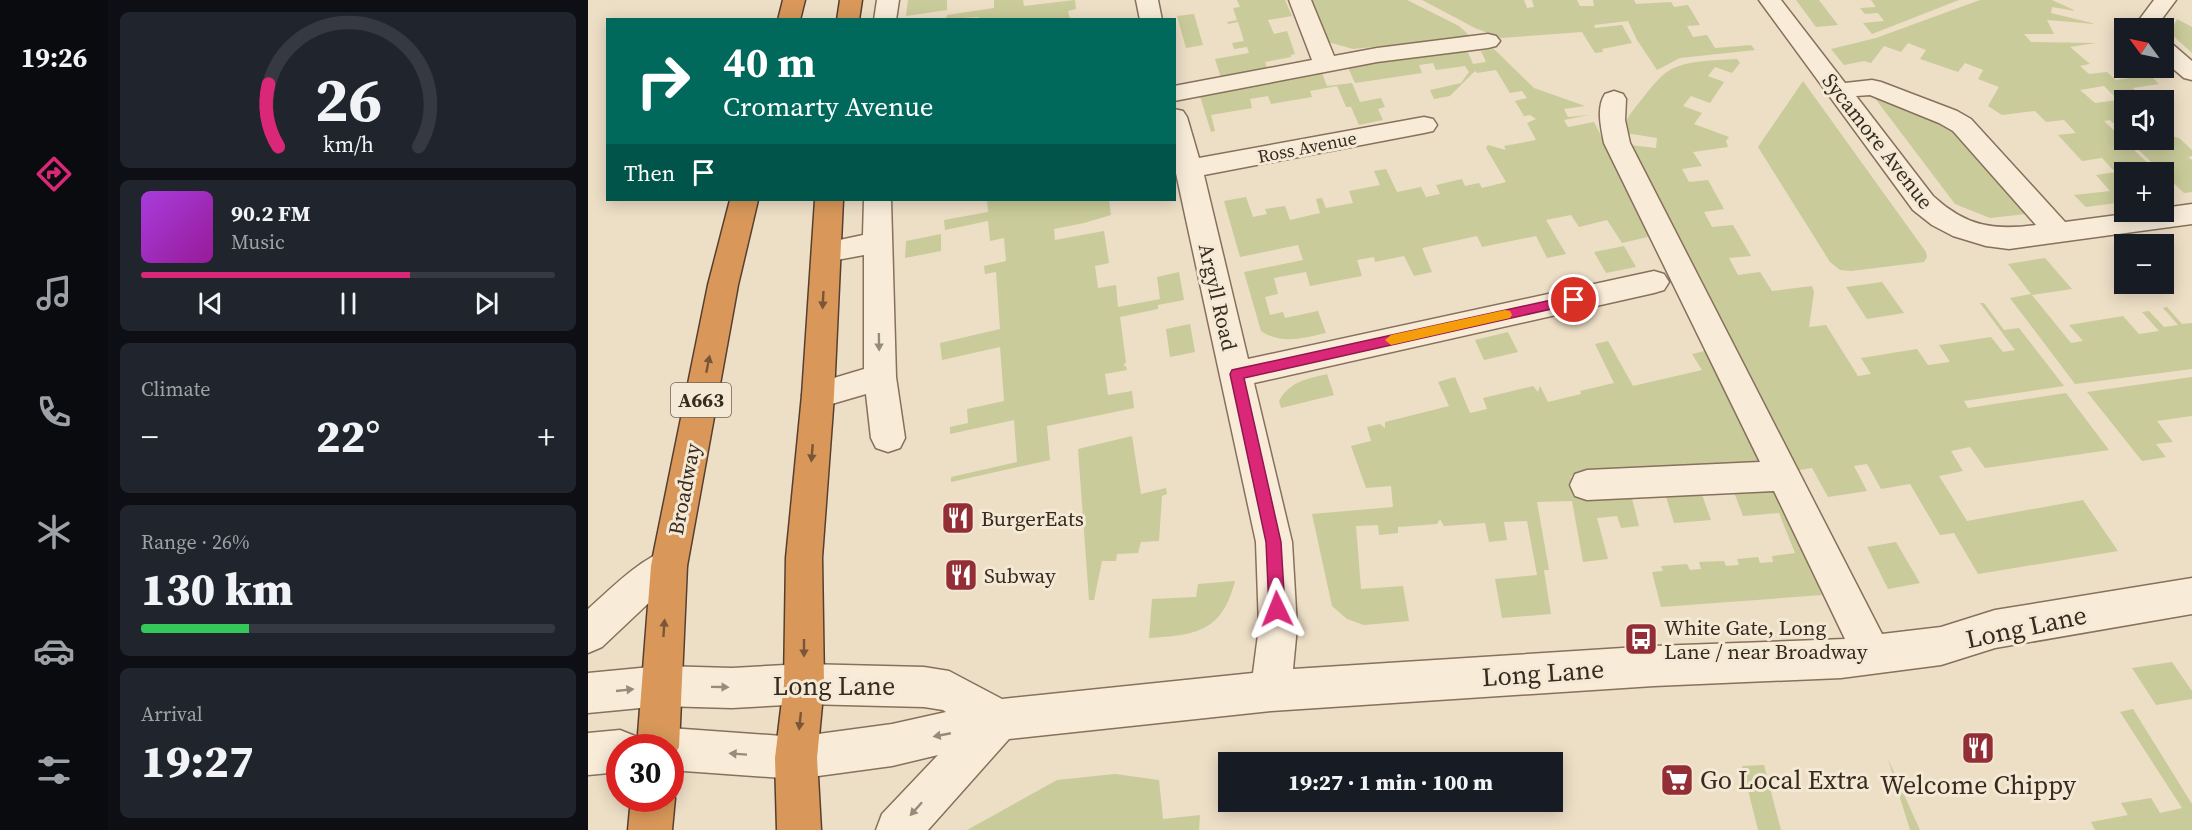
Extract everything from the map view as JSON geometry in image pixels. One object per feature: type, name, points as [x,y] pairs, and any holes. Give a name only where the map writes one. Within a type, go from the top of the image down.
[{"type":"highway","points":[[790,18],[794,0]]},
{"type":"highway","points":[[848,18],[851,0]]},
{"type":"highway","name":"Broadway","points":[[659,734],[669,566],[723,285],[744,201]]},
{"type":"highway","points":[[799,830],[796,758],[804,684],[805,536],[818,395],[829,201]]},
{"type":"highway","points":[[650,830],[652,812]]},
{"type":"street","points":[[885,18],[888,0]]},
{"type":"street","points":[[1147,0],[1151,18]]},
{"type":"street","points":[[1300,0],[1326,65]]},
{"type":"street","name":"Sycamore Avenue","points":[[1770,0],[1923,203],[1934,214],[1957,227],[1994,239],[2008,239],[2192,214]]},
{"type":"street","points":[[2152,18],[2165,0]]},
{"type":"street","points":[[1176,94],[1377,55],[1488,41]]},
{"type":"street","points":[[2174,57],[2192,73]]},
{"type":"street","points":[[1838,91],[1872,87],[1962,124],[2058,232]]},
{"type":"street","points":[[1614,99],[1612,120],[1617,143],[1854,613],[1871,654]]},
{"type":"street","name":"Argyll Road","points":[[1176,124],[1189,169],[1274,542],[1278,627],[1271,691]]},
{"type":"street","name":"Ross Avenue","points":[[1189,169],[1424,125]]},
{"type":"street","points":[[877,201],[880,376],[888,438]]},
{"type":"street","points":[[826,252],[878,242]]},
{"type":"street","points":[[1237,374],[1654,282]]},
{"type":"street","points":[[818,395],[880,376]]},
{"type":"street","points":[[1587,485],[1784,476]]},
{"type":"street","points":[[588,634],[642,585],[669,566]]},
{"type":"street","name":"Long Lane","points":[[684,750],[796,758],[892,745],[999,720],[1271,691],[1654,666],[1841,659],[1941,646],[1995,629],[2192,596]]},
{"type":"street","name":"Long Lane","points":[[588,693],[661,686],[732,687],[804,684],[933,688],[949,692],[999,720]]},
{"type":"street","points":[[898,830],[999,720]]},
{"type":"street","points":[[588,754],[606,752]]},
{"type":"green space","points":[[908,0],[947,0],[947,10],[906,16]]},
{"type":"green space","points":[[994,0],[1023,0],[1024,6],[1075,0],[1076,9],[1068,11],[1070,18],[946,18],[947,15],[994,8]]},
{"type":"green space","points":[[1237,0],[1285,0],[1292,16],[1268,20],[1274,34],[1287,31],[1295,54],[1291,57],[1265,62],[1268,70],[1221,78],[1215,59],[1249,53],[1247,47],[1234,49],[1232,43],[1244,41],[1238,22],[1228,24],[1227,22],[1237,20],[1233,8],[1240,7]]},
{"type":"green space","points":[[1309,0],[1407,0],[1459,26],[1471,37],[1353,49],[1328,42]]},
{"type":"green space","points":[[1422,0],[1524,0],[1527,8],[1534,7],[1532,0],[1577,0],[1580,6],[1594,6],[1593,0],[1634,0],[1636,4],[1671,2],[1674,7],[1688,5],[1700,25],[1687,26],[1693,37],[1707,35],[1715,48],[1751,45],[1755,50],[1680,58],[1657,70],[1637,40],[1628,21],[1594,25],[1595,28],[1622,25],[1632,43],[1602,49],[1603,52],[1595,53],[1582,32],[1501,38],[1475,28]]},
{"type":"green space","points":[[1796,0],[1819,0],[1838,25],[1816,27]]},
{"type":"green space","points":[[1871,0],[1959,0],[1872,34],[1863,23],[1884,21],[1878,13],[1865,14],[1860,8],[1876,7]]},
{"type":"green space","points":[[1980,0],[2052,0],[2076,11],[2052,7],[2051,13],[2096,24],[2047,20],[2054,34],[2024,34],[2031,42],[2096,43],[2070,47],[2090,64],[2080,66],[2089,74],[2107,72],[2116,80],[2153,78],[2159,84],[2133,88],[2135,90],[2114,90],[2114,96],[2104,86],[2080,90],[2095,103],[2114,101],[2114,123],[2110,120],[2104,121],[2114,131],[2114,150],[2134,150],[2147,162],[2114,162],[2114,171],[2102,158],[2082,161],[2058,135],[2076,133],[2064,120],[2046,122],[2035,111],[2002,115],[1988,106],[1999,87],[1978,79],[1983,70],[1965,63],[1958,72],[1920,59],[1926,50],[1908,43],[1901,52],[1884,46],[1871,63],[1864,61],[1844,65],[1831,49],[1876,38]]},
{"type":"green space","points":[[1194,14],[1203,45],[1186,48],[1177,16]]},
{"type":"green space","points":[[2177,19],[2192,27],[2192,53],[2174,37],[2174,25]]},
{"type":"green space","points":[[1466,48],[1473,64],[1486,62],[1481,51],[1494,49],[1534,88],[1585,106],[1564,109],[1568,117],[1589,115],[1564,120],[1568,127],[1594,122],[1652,236],[1622,243],[1607,220],[1579,227],[1571,215],[1546,220],[1566,254],[1547,258],[1536,236],[1482,247],[1477,236],[1422,248],[1432,272],[1414,276],[1404,256],[1375,262],[1374,257],[1357,260],[1362,276],[1310,286],[1306,272],[1274,278],[1278,294],[1265,297],[1270,315],[1283,312],[1285,318],[1318,311],[1326,333],[1285,339],[1261,331],[1244,272],[1303,260],[1298,245],[1240,257],[1224,201],[1246,197],[1253,217],[1267,214],[1265,209],[1285,206],[1290,220],[1320,213],[1316,199],[1322,198],[1326,208],[1353,203],[1349,191],[1380,185],[1374,171],[1386,169],[1397,192],[1421,187],[1426,197],[1440,194],[1436,185],[1462,179],[1465,186],[1479,183],[1482,188],[1506,182],[1486,148],[1488,145],[1506,150],[1504,146],[1536,140],[1527,123],[1536,119],[1530,115],[1524,116],[1515,101],[1527,98],[1522,91],[1510,93],[1496,70],[1477,73],[1475,71],[1450,96],[1434,99],[1430,90],[1461,83],[1469,72],[1465,66],[1436,70],[1433,63],[1419,65],[1422,73],[1355,83],[1347,65]]},
{"type":"green space","points":[[1737,59],[1740,63],[1732,73],[1715,67],[1708,76],[1724,82],[1710,103],[1691,96],[1683,106],[1702,113],[1694,124],[1729,137],[1726,141],[1728,147],[1693,152],[1702,166],[1682,169],[1689,182],[1708,180],[1724,209],[1704,212],[1712,227],[1733,225],[1751,256],[1729,258],[1738,275],[1760,272],[1772,291],[1812,286],[1814,292],[1809,327],[1826,325],[1858,376],[1871,374],[1861,358],[1917,349],[1928,365],[1950,362],[1939,345],[1991,337],[2003,352],[2015,350],[1980,303],[1984,303],[2004,330],[2019,328],[2064,386],[1964,401],[1968,408],[2066,393],[2109,450],[1985,468],[1970,447],[1951,451],[1963,471],[1939,476],[1967,521],[2083,500],[2118,551],[1978,574],[1954,533],[1940,535],[1910,484],[1881,489],[1867,464],[1854,466],[1867,491],[1828,497],[1812,468],[1794,471],[1629,145],[1656,148],[1657,138],[1626,133],[1625,129],[1633,111],[1656,82],[1670,70],[1688,63]]},
{"type":"green space","points":[[1322,73],[1327,86],[1352,83],[1360,102],[1381,98],[1385,107],[1378,109],[1383,120],[1359,125],[1351,107],[1346,107],[1337,86],[1310,91],[1312,97],[1271,104],[1268,96],[1250,99],[1252,108],[1211,115],[1215,131],[1211,132],[1200,96]]},
{"type":"green space","points":[[1803,81],[1926,252],[1927,257],[1924,262],[1851,271],[1840,270],[1830,262],[1758,147]]},
{"type":"green space","points":[[1874,97],[1947,125],[1957,133],[2026,214],[1990,218],[1955,204]]},
{"type":"green space","points":[[2174,137],[2179,138],[2192,150],[2192,156],[2188,157],[2192,160],[2192,192],[2184,193],[2174,184],[2174,162],[2151,162],[2139,150],[2174,150]]},
{"type":"green space","points":[[2114,172],[2114,203],[2086,207],[2074,195],[2110,191],[2096,175]]},
{"type":"green space","points":[[987,201],[1109,201],[1111,215],[1054,229],[1055,240],[1104,231],[1109,263],[1095,266],[1098,288],[1116,285],[1118,307],[1160,299],[1157,277],[1179,272],[1184,300],[1158,305],[1158,309],[1120,317],[1126,362],[1123,366],[1126,366],[1127,370],[1105,374],[1108,395],[1132,391],[1134,408],[1047,426],[1050,460],[951,482],[951,477],[1017,462],[1014,420],[950,434],[950,427],[968,423],[967,409],[1004,401],[1000,347],[942,360],[940,343],[1000,329],[996,272],[985,274],[984,266],[1006,261],[1004,238],[990,241],[988,221],[945,230],[944,220],[988,212]]},
{"type":"green space","points":[[941,234],[941,251],[905,258],[906,241]]},
{"type":"green space","points":[[1624,246],[1636,267],[1606,273],[1594,252]]},
{"type":"green space","points":[[2045,258],[2072,289],[2032,295],[2071,343],[2083,341],[2069,325],[2123,316],[2139,334],[2159,331],[2142,312],[2149,311],[2164,327],[2178,325],[2163,308],[2167,307],[2182,324],[2192,323],[2192,369],[2075,384],[2010,298],[2031,294],[2008,264]]},
{"type":"green space","points":[[1882,282],[1904,313],[1867,319],[1846,287]]},
{"type":"green space","points":[[1190,324],[1195,352],[1170,357],[1166,329]]},
{"type":"green space","points":[[1508,332],[1518,352],[1484,360],[1475,340]]},
{"type":"green space","points":[[1608,341],[1633,386],[1702,370],[1692,354],[1709,350],[1766,468],[1571,476],[1575,494],[1630,491],[1639,526],[1621,528],[1617,516],[1597,518],[1608,559],[1583,562],[1572,501],[1537,502],[1549,570],[1544,570],[1551,614],[1502,618],[1495,579],[1537,575],[1527,521],[1504,522],[1507,540],[1489,542],[1485,523],[1444,526],[1440,519],[1437,524],[1398,527],[1398,533],[1379,535],[1378,525],[1356,526],[1361,589],[1403,586],[1409,621],[1364,625],[1347,619],[1332,606],[1312,514],[1393,507],[1391,486],[1366,488],[1351,446],[1371,441],[1367,427],[1380,424],[1385,428],[1385,422],[1449,406],[1438,382],[1455,377],[1470,413],[1487,409],[1483,398],[1533,386],[1538,392],[1540,386],[1548,402],[1614,383],[1595,344]]},
{"type":"green space","points":[[1327,374],[1334,395],[1281,408],[1279,401],[1288,389],[1306,379]]},
{"type":"green space","points":[[2192,377],[2192,416],[2157,421],[2173,442],[2156,444],[2166,457],[2142,461],[2087,392]]},
{"type":"green space","points":[[1132,436],[1141,494],[1166,488],[1167,494],[1162,496],[1159,541],[1141,542],[1138,553],[1117,554],[1116,561],[1102,561],[1094,600],[1089,600],[1078,449]]},
{"type":"green space","points":[[1774,486],[1822,595],[1661,607],[1652,572],[1663,571],[1661,566],[1687,564],[1690,570],[1701,569],[1699,562],[1724,561],[1726,566],[1739,565],[1737,559],[1758,557],[1760,563],[1773,562],[1772,556],[1795,553],[1779,513],[1743,516],[1732,487]]},
{"type":"green space","points":[[1700,489],[1711,520],[1674,523],[1664,490]]},
{"type":"green space","points":[[1896,542],[1920,583],[1888,589],[1867,547]]},
{"type":"green space","points":[[1235,581],[1223,611],[1205,628],[1180,635],[1149,638],[1152,599],[1196,597],[1198,584]]},
{"type":"green space","points":[[2172,662],[2192,691],[2192,699],[2156,705],[2132,668]]},
{"type":"green space","points":[[2133,709],[2192,804],[2192,830],[2095,830],[2091,822],[2128,815],[2121,803],[2151,798],[2160,813],[2182,808],[2120,712]]},
{"type":"green space","points":[[1888,759],[1920,830],[1910,830]]},
{"type":"green space","points":[[1764,765],[1781,830],[1758,830],[1742,766]]},
{"type":"green space","points":[[1115,774],[1159,780],[1163,819],[1200,815],[1199,830],[967,830],[1057,780]]},
{"type":"slow traffic","points":[[1391,340],[1505,315]]},
{"type":"place","name":"BurgerEats","points":[[958,518]]},
{"type":"place","name":"Subway","points":[[961,575]]},
{"type":"place","name":"White Gate, Long Lane / near Broadway","points":[[1641,639]]},
{"type":"place","name":"Welcome Chippy","points":[[1978,748]]},
{"type":"place","name":"Go Local Extra","points":[[1677,780]]},
{"type":"route","points":[[1277,609],[1274,542],[1237,374],[1574,300]]}]
